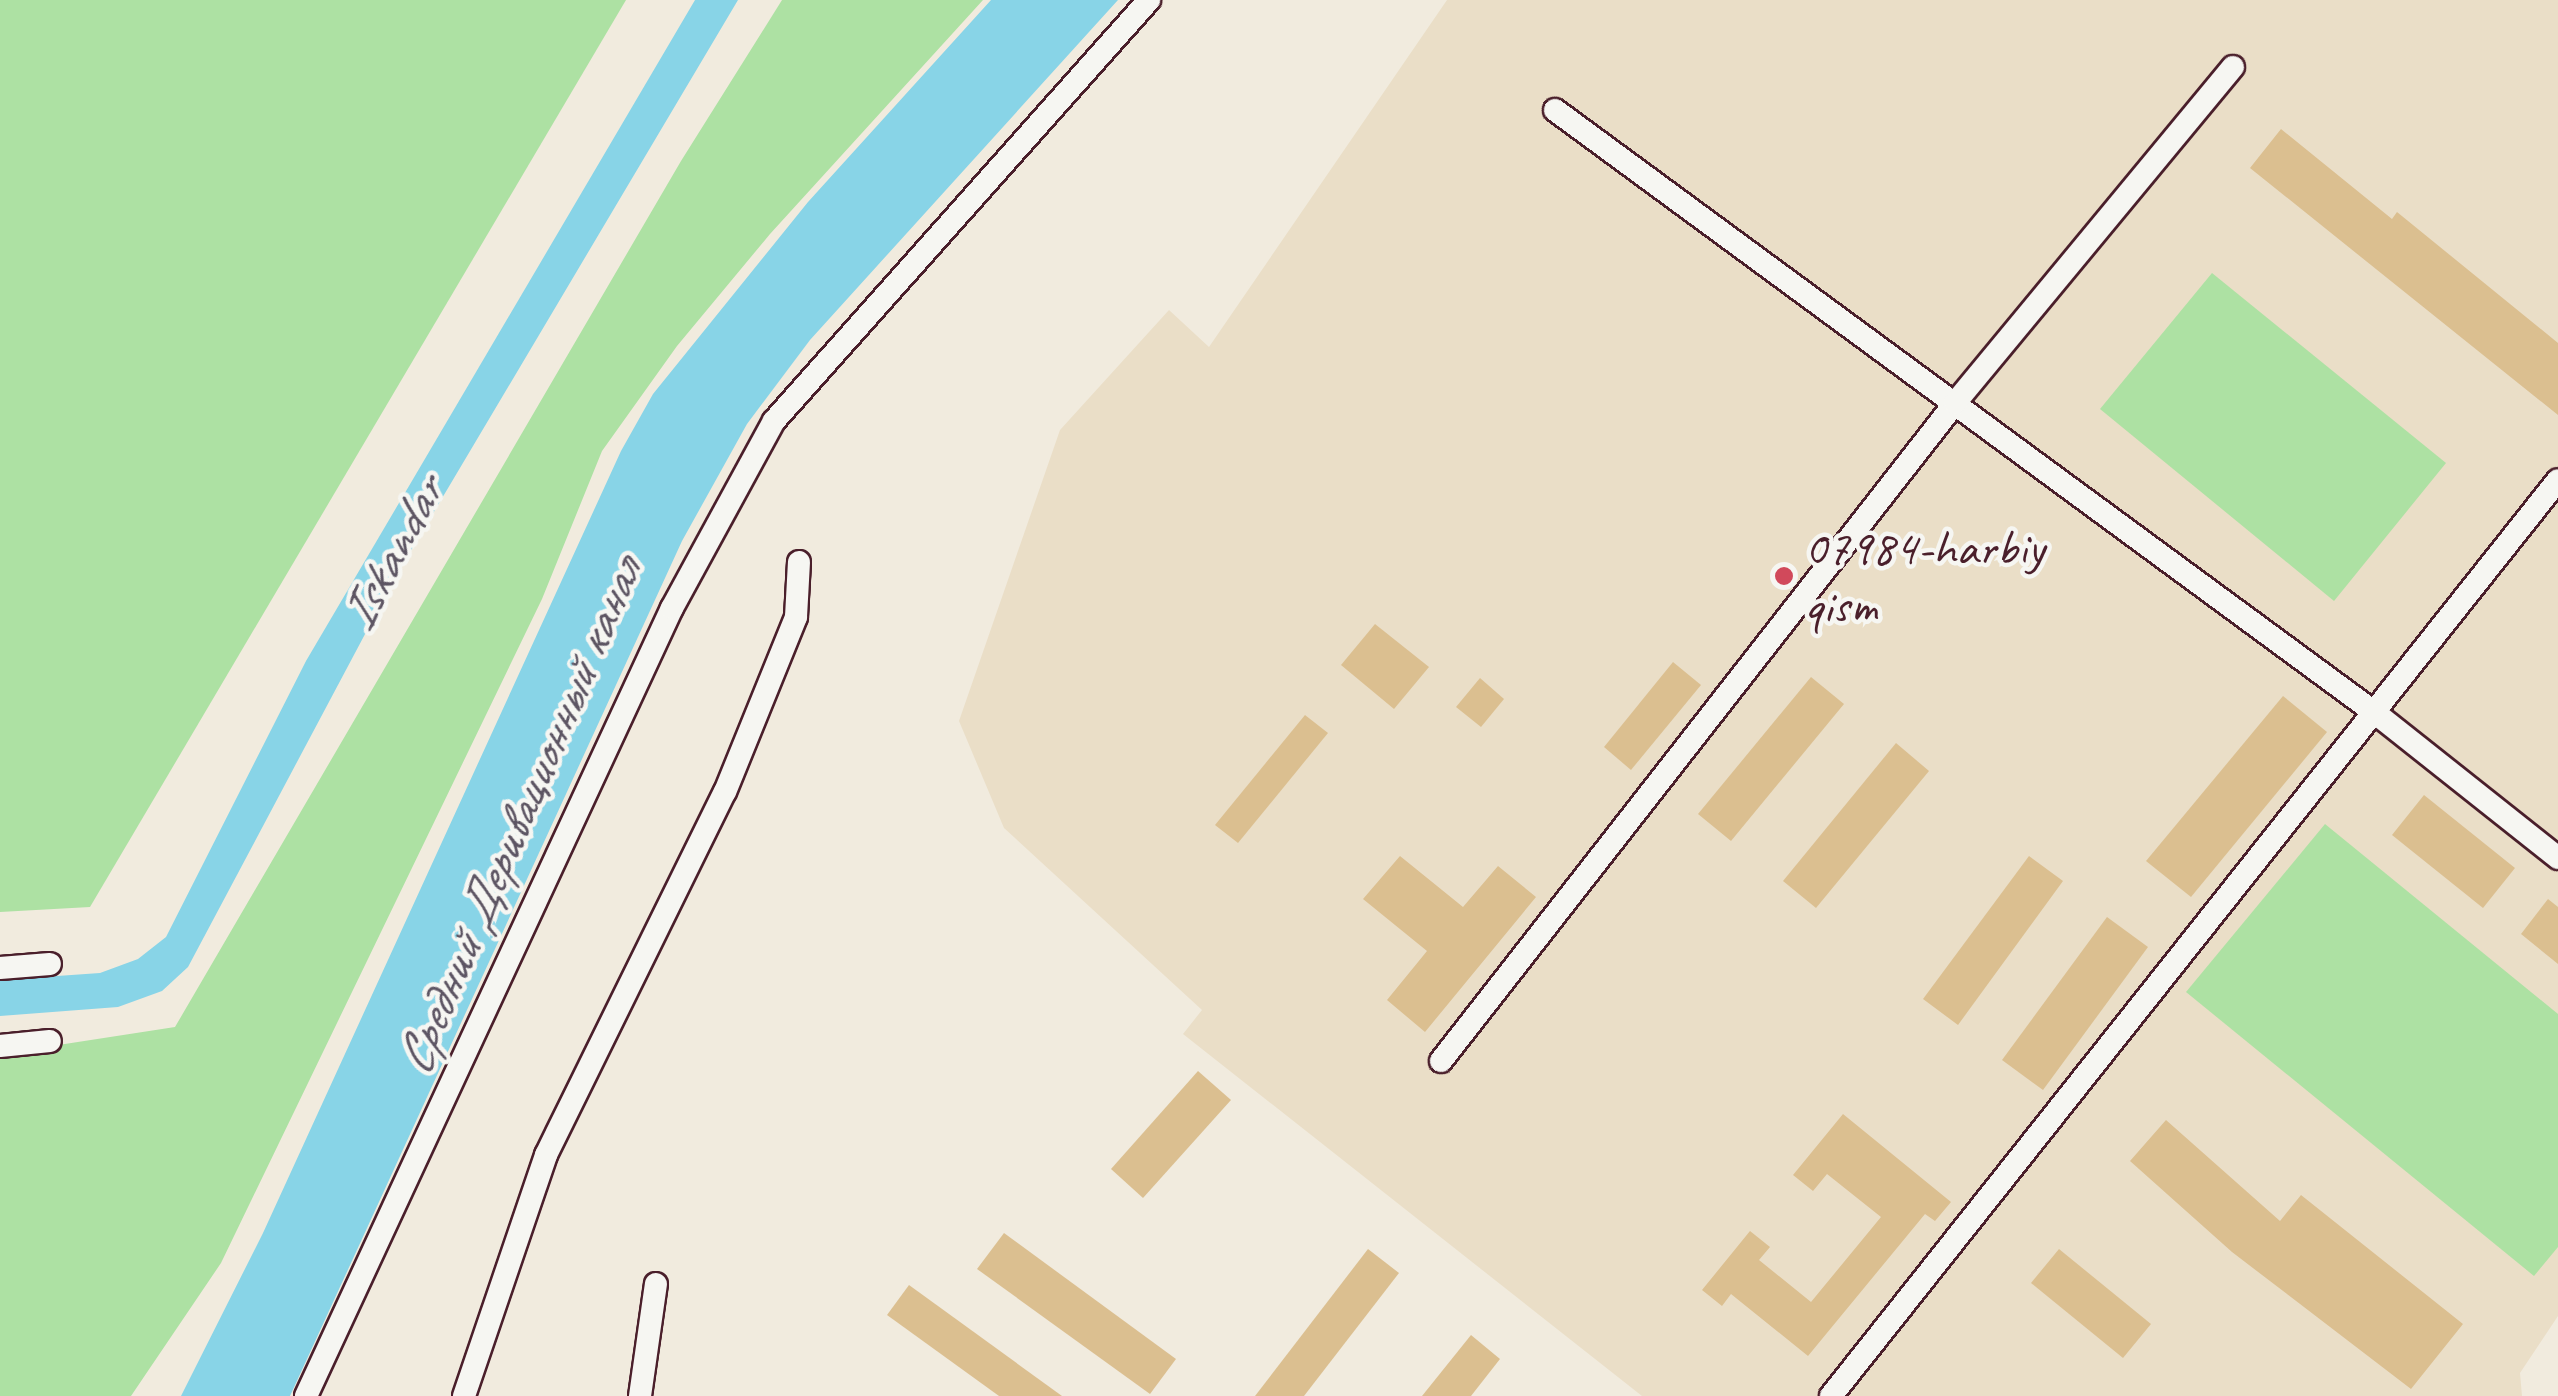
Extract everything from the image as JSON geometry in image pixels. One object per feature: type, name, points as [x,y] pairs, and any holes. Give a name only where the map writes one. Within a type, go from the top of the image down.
[{"type":"street","points":[[306,1396],[672,608],[774,420],[1149,0]]},
{"type":"street","points":[[1441,1061],[1955,404],[2233,66]]},
{"type":"street","points":[[1556,110],[2374,712],[2558,858]]},
{"type":"street","points":[[1831,1396],[2558,480]]},
{"type":"street","points":[[2533,512],[2558,509]]},
{"type":"street","points":[[464,1396],[546,1156],[725,792],[796,617],[799,562]]},
{"type":"street","points":[[0,968],[50,964]]},
{"type":"street","points":[[0,1046],[50,1041]]},
{"type":"street","points":[[640,1396],[656,1284]]},
{"type":"shaded area","name":"07984-harbiy qism","points":[[1447,0],[2558,0],[2558,1316],[2520,1373],[2522,1396],[1642,1396],[1183,1034],[1202,1010],[1004,828],[959,721],[1060,430],[1169,310],[1209,347]]},
{"type":"green space","points":[[0,0],[626,0],[90,907],[0,912]]},
{"type":"green space","points":[[782,0],[983,0],[770,234],[677,346],[602,451],[542,599],[221,1263],[131,1396],[0,1396],[0,1054],[175,1027],[681,161]]},
{"type":"green space","points":[[2212,273],[2446,463],[2334,601],[2100,409]]},
{"type":"green space","points":[[2325,824],[2558,1014],[2558,1247],[2534,1276],[2186,992]]},
{"type":"water","name":"Iskandar","points":[[695,0],[738,0],[397,574],[188,967],[162,991],[118,1007],[0,1016],[0,980],[100,973],[138,959],[166,937],[306,661]]},
{"type":"water","name":"Средний Деривационный канал","points":[[991,0],[1118,0],[810,340],[747,424],[682,541],[290,1396],[181,1396],[263,1233],[621,451],[653,394],[808,202]]},
{"type":"building","points":[[2281,129],[2392,219],[2397,212],[2558,343],[2558,415],[2250,168]]},
{"type":"building","points":[[1375,624],[1429,667],[1394,709],[1341,665]]},
{"type":"building","points":[[1673,662],[1701,685],[1631,770],[1604,747]]},
{"type":"building","points":[[1811,677],[1844,704],[1731,841],[1698,814]]},
{"type":"building","points":[[1480,678],[1504,699],[1481,727],[1456,707]]},
{"type":"building","points":[[2283,696],[2327,732],[2191,897],[2146,861]]},
{"type":"building","points":[[1305,715],[1328,733],[1238,843],[1215,825]]},
{"type":"building","points":[[1896,743],[1929,771],[1816,908],[1783,881]]},
{"type":"building","points":[[2424,795],[2515,868],[2483,908],[2392,835]]},
{"type":"building","points":[[1400,856],[1463,907],[1498,866],[1536,897],[1425,1032],[1387,1000],[1427,951],[1363,899]]},
{"type":"building","points":[[2029,856],[2063,881],[1958,1025],[1923,999]]},
{"type":"building","points":[[2548,899],[2558,907],[2558,964],[2521,934]]},
{"type":"building","points":[[2107,917],[2148,947],[2043,1090],[2002,1060]]},
{"type":"building","points":[[1198,1071],[1231,1100],[1143,1198],[1111,1169]]},
{"type":"building","points":[[1843,1114],[1951,1202],[1935,1221],[1925,1214],[1808,1356],[1731,1294],[1722,1306],[1702,1290],[1750,1231],[1770,1247],[1759,1260],[1811,1302],[1881,1217],[1827,1174],[1813,1191],[1793,1175]]},
{"type":"building","points":[[2166,1120],[2280,1221],[2301,1195],[2463,1324],[2411,1389],[2232,1252],[2130,1161]]},
{"type":"building","points":[[1004,1233],[1176,1359],[1150,1394],[977,1269]]},
{"type":"building","points":[[1368,1249],[1399,1273],[1304,1396],[1255,1396]]},
{"type":"building","points":[[2059,1249],[2151,1324],[2123,1358],[2031,1283]]},
{"type":"building","points":[[909,1285],[1062,1396],[999,1396],[887,1315]]},
{"type":"building","points":[[1471,1335],[1500,1359],[1471,1396],[1422,1396]]},
{"type":"place","name":"07984-harbiy qism","points":[[1784,576]]}]
